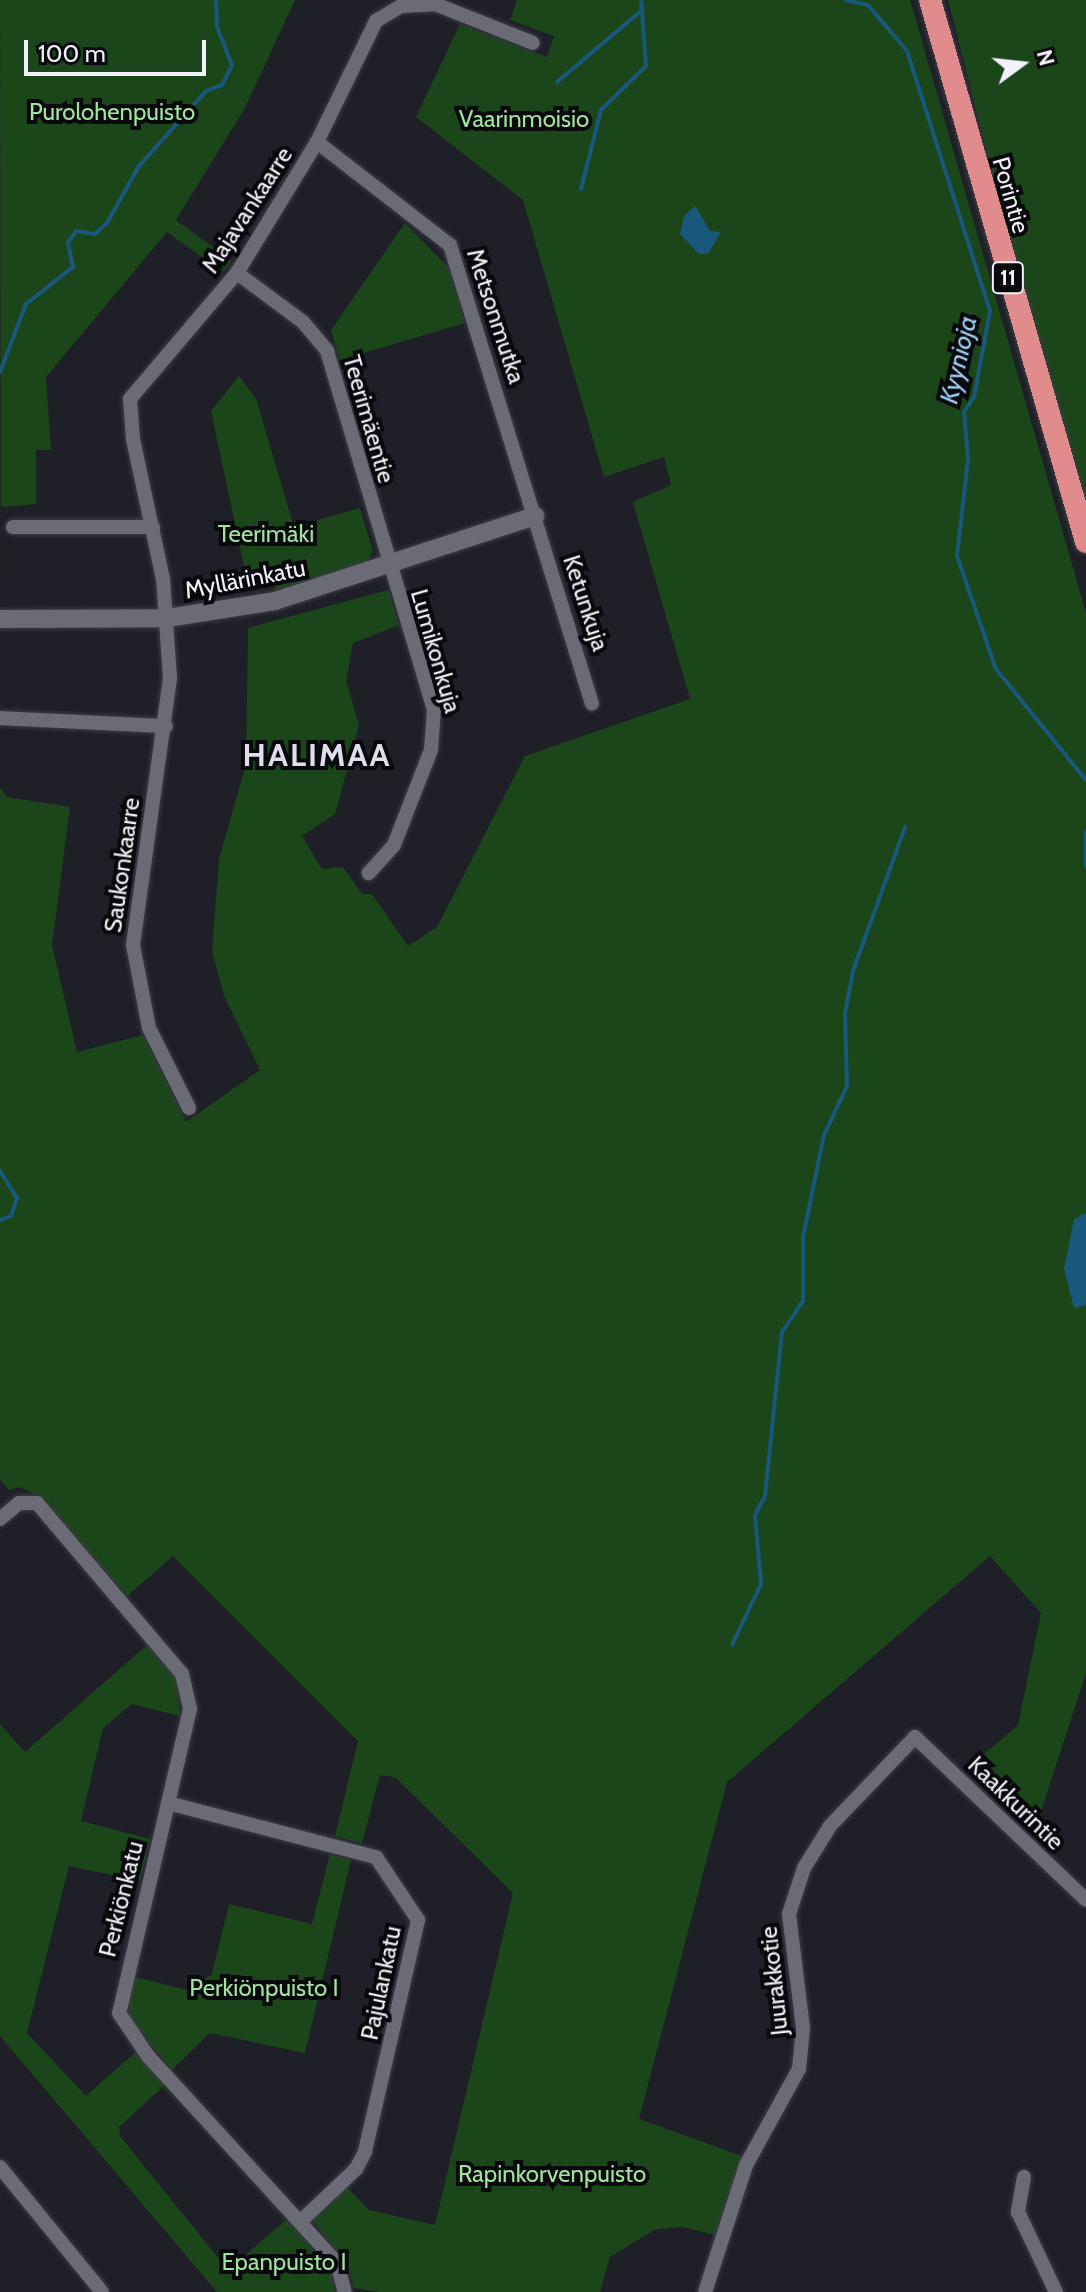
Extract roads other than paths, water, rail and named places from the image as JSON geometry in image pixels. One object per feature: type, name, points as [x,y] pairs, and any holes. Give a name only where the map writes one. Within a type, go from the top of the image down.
[{"type":"highway","name":"Porintie","points":[[930,4],[1086,542]]},
{"type":"street","name":"Majavankaarre","points":[[167,618],[153,527],[133,439],[130,399],[237,273],[317,142],[376,21],[401,6],[435,4],[533,43]]},
{"type":"street","name":"Metsonmutka","points":[[317,142],[450,245],[535,516]]},
{"type":"street","name":"Teerimäentie","points":[[237,273],[303,322],[327,351],[388,568]]},
{"type":"street","name":"Myllärinkatu","points":[[0,619],[167,618],[275,601],[388,568],[535,516]]},
{"type":"street","name":"Ketunkuja","points":[[535,516],[592,704]]},
{"type":"street","points":[[13,527],[153,527]]},
{"type":"street","name":"Lumikonkuja","points":[[369,873],[394,845],[436,730],[388,568]]},
{"type":"street","name":"Saukonkaarre","points":[[167,618],[166,726],[133,945],[149,1028],[189,1108]]},
{"type":"street","points":[[0,718],[166,726]]},
{"type":"street","name":"Perkiönkatu","points":[[0,1519],[24,1501],[44,1510],[182,1674],[190,1709],[119,2013],[148,2056],[337,2263],[345,2292]]},
{"type":"street","name":"Kaakkurintie","points":[[915,1737],[1086,1900]]},
{"type":"street","name":"Juurakkotie","points":[[705,2292],[746,2165],[799,2069],[803,2028],[789,1914],[800,1876],[830,1826],[915,1737]]},
{"type":"street","name":"Pajulankatu","points":[[168,1803],[376,1857],[418,1920],[365,2152],[356,2169],[301,2221]]},
{"type":"street","points":[[0,2167],[5,2185],[102,2292]]},
{"type":"street","points":[[1024,2177],[1018,2212],[1056,2292]]},
{"type":"water","points":[[695,206],[710,231],[721,232],[708,254],[699,254],[680,234],[684,216]]},
{"type":"water","points":[[1086,1213],[1086,1305],[1074,1308],[1064,1269],[1074,1219]]},
{"type":"waterway","name":"Kyynioja","points":[[0,372],[26,304],[73,267],[68,243],[76,231],[95,234],[107,223],[139,166],[206,91],[222,85],[232,65],[217,27],[216,0]]},
{"type":"waterway","points":[[581,189],[601,110],[646,66],[641,0]]},
{"type":"waterway","name":"Kyynioja","points":[[846,0],[868,5],[907,51],[990,311],[974,397],[964,412],[968,459],[957,556],[996,669],[1086,780]]},
{"type":"waterway","points":[[557,82],[643,9]]},
{"type":"waterway","points":[[732,1645],[761,1584],[755,1515],[765,1496],[782,1332],[803,1301],[803,1237],[824,1135],[847,1086],[845,1013],[853,971],[905,827]]},
{"type":"waterway","name":"Kyynioja","points":[[1086,832],[1086,866]]},
{"type":"waterway","name":"Kyynioja","points":[[0,1171],[17,1198],[11,1216],[0,1220]]},
{"type":"district","name":"HALIMAA","points":[[317,755]]},
{"type":"park label","name":"Purolohenpuisto","points":[[112,112]]},
{"type":"park label","name":"Vaarinmoisio","points":[[524,119]]},
{"type":"park label","name":"Teerimäki","points":[[266,534]]},
{"type":"park label","name":"Perkiönpuisto I","points":[[264,1988]]},
{"type":"park label","name":"Rapinkorvenpuisto","points":[[552,2174]]},
{"type":"park label","name":"Epanpuisto I","points":[[284,2262]]}]
